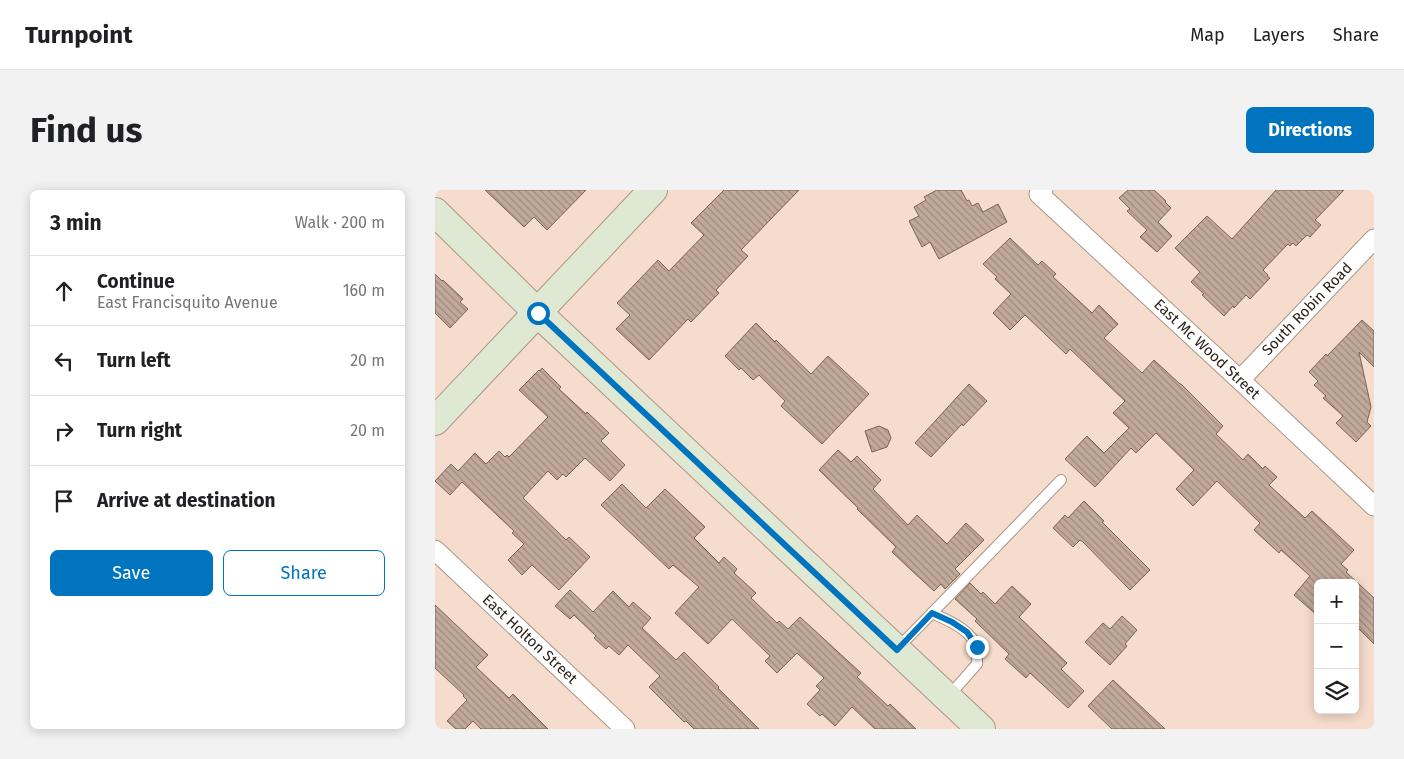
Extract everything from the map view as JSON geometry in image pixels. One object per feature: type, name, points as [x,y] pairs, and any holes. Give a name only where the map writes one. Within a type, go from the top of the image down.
[{"type":"street","points":[[435,421],[653,190]]},
{"type":"street","name":"East Mc Wood Street","points":[[1041,192],[1374,506]]},
{"type":"street","points":[[435,212],[538,313],[981,729]]},
{"type":"street","name":"South Robin Road","points":[[1241,380],[1374,239]]},
{"type":"street","name":"East Holton Street","points":[[435,550],[625,729]]},
{"type":"lane","points":[[897,650],[1061,480]]},
{"type":"lane","points":[[932,613],[952,622],[967,632],[977,647],[977,664],[948,697]]},
{"type":"building","points":[[485,190],[586,190],[547,230],[534,217],[524,227]]},
{"type":"building","points":[[724,190],[799,190],[741,250],[748,256],[716,290],[719,293],[691,322],[688,319],[649,360],[616,329],[630,315],[617,303],[658,260],[669,271],[704,235],[691,223]]},
{"type":"building","points":[[937,190],[961,190],[972,206],[978,203],[983,212],[998,204],[1007,222],[939,259],[930,242],[922,247],[909,221],[919,216],[914,207],[926,200],[924,197]]},
{"type":"building","points":[[1128,190],[1154,190],[1171,208],[1158,222],[1172,236],[1157,252],[1140,237],[1147,230],[1127,211],[1130,209],[1119,198]]},
{"type":"building","points":[[1276,190],[1344,190],[1315,220],[1321,225],[1310,237],[1307,235],[1296,246],[1293,243],[1290,246],[1288,244],[1263,270],[1270,278],[1250,299],[1246,295],[1224,316],[1191,282],[1200,272],[1175,248],[1207,216],[1232,239]]},
{"type":"building","points":[[1010,238],[1038,265],[1042,261],[1056,274],[1053,277],[1092,313],[1099,305],[1118,324],[1104,338],[1142,373],[1154,360],[1223,426],[1216,434],[1243,460],[1248,454],[1263,469],[1265,466],[1277,477],[1269,485],[1305,518],[1312,511],[1354,550],[1341,564],[1348,570],[1346,572],[1354,579],[1314,579],[1314,612],[1294,595],[1310,576],[1281,550],[1279,553],[1254,530],[1260,523],[1217,481],[1193,506],[1176,489],[1194,470],[1156,433],[1136,453],[1131,448],[1095,487],[1065,459],[1087,436],[1104,453],[1129,428],[1113,413],[1125,401],[1070,349],[1066,354],[1025,315],[1010,330],[993,313],[1011,294],[983,264]]},
{"type":"building","points":[[435,274],[463,299],[460,302],[468,309],[450,328],[435,313]]},
{"type":"building","points":[[1362,320],[1374,331],[1374,367],[1359,352],[1371,407],[1367,422],[1371,426],[1356,442],[1336,423],[1343,416],[1323,398],[1326,396],[1314,385],[1318,381],[1309,372]]},
{"type":"building","points":[[756,323],[811,374],[828,356],[869,394],[822,444],[781,406],[785,401],[759,375],[753,380],[741,368],[739,370],[725,356]]},
{"type":"building","points":[[542,368],[561,387],[559,389],[609,433],[601,441],[625,465],[610,481],[585,458],[566,477],[563,474],[557,480],[548,471],[523,498],[566,540],[569,537],[590,557],[559,590],[532,565],[522,575],[508,560],[524,544],[512,533],[514,531],[462,482],[450,495],[435,481],[451,464],[458,471],[475,453],[486,464],[499,451],[505,457],[507,455],[509,457],[548,417],[519,390]]},
{"type":"building","points":[[969,384],[987,401],[931,457],[915,443]]},
{"type":"building","points":[[879,426],[888,430],[891,438],[887,447],[872,452],[865,431]]},
{"type":"building","points":[[838,450],[851,462],[857,456],[881,480],[873,489],[908,525],[917,515],[947,544],[966,523],[984,540],[955,569],[960,574],[945,589],[941,584],[934,591],[911,570],[892,552],[896,547],[819,470]]},
{"type":"building","points":[[622,484],[646,508],[665,489],[705,527],[694,538],[719,563],[724,557],[737,569],[734,573],[756,593],[751,598],[777,623],[779,621],[788,629],[800,617],[861,673],[857,677],[888,706],[890,704],[916,729],[875,729],[852,707],[835,726],[807,704],[820,690],[816,686],[824,678],[797,653],[777,673],[765,661],[770,656],[732,619],[708,644],[675,613],[699,587],[673,565],[669,569],[601,505]]},
{"type":"building","points":[[1084,501],[1104,521],[1102,522],[1150,570],[1130,590],[1083,542],[1080,540],[1073,547],[1053,528],[1065,515],[1068,518]]},
{"type":"building","points":[[970,583],[995,604],[1012,586],[1031,604],[1019,617],[1067,663],[1061,669],[1084,691],[1068,708],[1030,673],[1026,678],[1005,659],[1009,654],[975,621],[977,619],[955,599]]},
{"type":"building","points":[[1359,584],[1374,598],[1374,644],[1359,629]]},
{"type":"building","points":[[570,590],[593,612],[613,591],[629,607],[633,602],[651,618],[642,628],[676,660],[684,652],[759,729],[694,729],[686,721],[684,722],[649,687],[660,676],[628,645],[619,655],[609,646],[606,649],[594,638],[596,636],[574,615],[570,619],[555,606]]},
{"type":"building","points":[[435,605],[488,655],[476,667],[509,698],[513,694],[548,729],[481,729],[473,721],[465,729],[456,729],[447,721],[467,700],[435,668]]},
{"type":"building","points":[[1122,616],[1137,630],[1125,644],[1127,646],[1110,665],[1085,642],[1103,623],[1110,629]]},
{"type":"building","points":[[1113,680],[1165,729],[1112,729],[1088,706]]},
{"type":"route","points":[[538,313],[897,650],[932,613],[952,622],[967,632],[977,647]]}]
